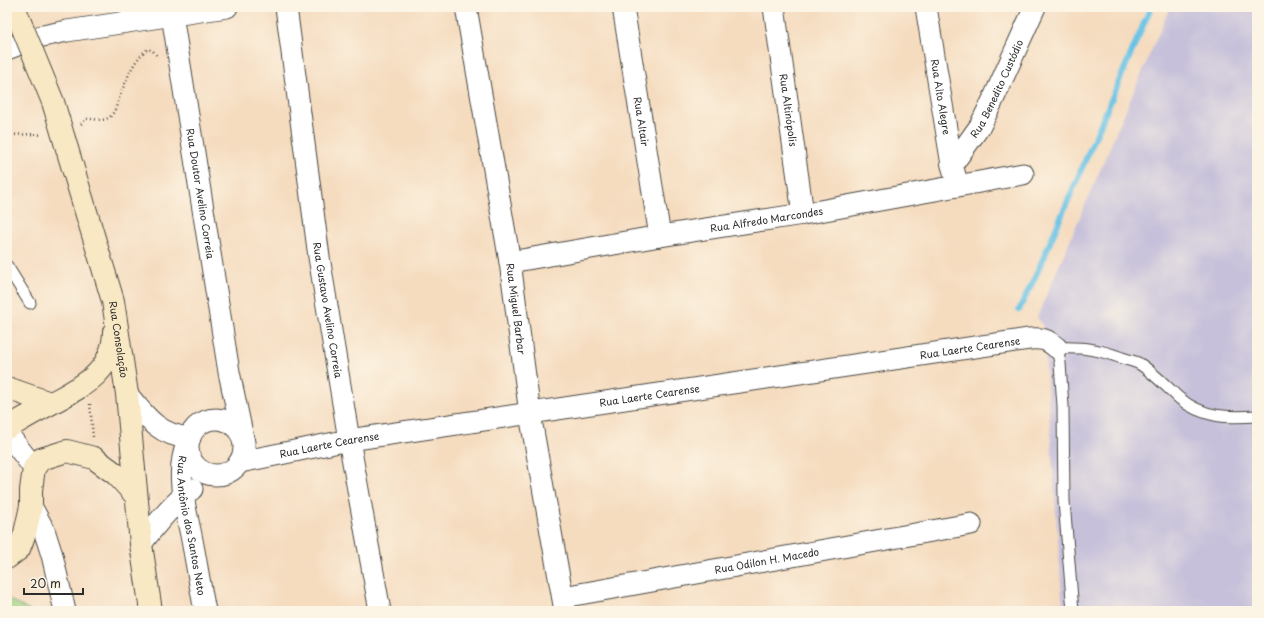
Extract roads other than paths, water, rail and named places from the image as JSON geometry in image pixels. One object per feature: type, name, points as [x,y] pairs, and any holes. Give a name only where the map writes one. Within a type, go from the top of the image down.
[{"type":"main road","name":"Rua Consolação","points":[[14,7],[53,102],[113,300],[127,394],[141,544],[151,611]]},
{"type":"main road","points":[[7,428],[73,392],[88,382],[102,368],[112,347],[114,333],[113,300]]},
{"type":"main road","points":[[7,388],[50,404]]},
{"type":"main road","points":[[7,558],[19,549],[25,533],[31,506],[31,490],[34,468],[41,459],[67,451],[94,458],[117,475],[136,496]]},
{"type":"street","points":[[7,49],[38,37],[52,34],[227,7]]},
{"type":"street","name":"Rua Gustavo Avelino Correia","points":[[286,7],[319,257],[349,440],[380,611]]},
{"type":"street","name":"Rua Miguel Barbar","points":[[466,7],[510,262],[530,414],[564,604]]},
{"type":"street","name":"Rua Altair","points":[[623,7],[660,236]]},
{"type":"street","name":"Rua Altinópolis","points":[[774,7],[803,214]]},
{"type":"street","name":"Rua Alto Alegre","points":[[926,7],[952,165],[958,186]]},
{"type":"street","name":"Rua Benedito Custódio","points":[[952,165],[980,126],[1034,7]]},
{"type":"street","name":"Rua Doutor Avelino Correia","points":[[172,15],[242,453]]},
{"type":"street","name":"Rua Alfredo Marcondes","points":[[510,262],[660,236],[803,214],[1023,174]]},
{"type":"street","name":"Rua Laerte Cearense","points":[[141,544],[184,495],[214,475],[224,474],[233,469],[242,453],[349,440],[530,414],[1029,339],[1040,338],[1048,341],[1056,348]]},
{"type":"street","name":"Rua Doutor Avelino Correia","points":[[208,420],[218,404],[229,372]]},
{"type":"street","points":[[127,394],[145,416],[160,429],[189,439]]},
{"type":"street","points":[[214,475],[205,473],[197,468],[191,460],[188,450],[189,439],[192,431],[199,424],[218,418],[236,426],[242,434],[242,453]]},
{"type":"street","points":[[7,433],[34,468]]},
{"type":"street","name":"Rua Antônio dos Santos Neto","points":[[189,439],[183,453],[182,480],[186,514],[204,611]]},
{"type":"street","points":[[31,506],[44,530],[52,555],[65,611]]},
{"type":"street","name":"Rua Odilon H. Macedo","points":[[564,604],[971,524]]},
{"type":"lane","points":[[7,266],[30,303]]},
{"type":"lane","points":[[1073,611],[1064,501],[1061,370],[1056,348],[1095,349],[1138,363],[1193,408],[1204,412],[1217,416],[1257,416]]},
{"type":"waterway","points":[[1019,310],[1036,275],[1151,7]]}]
